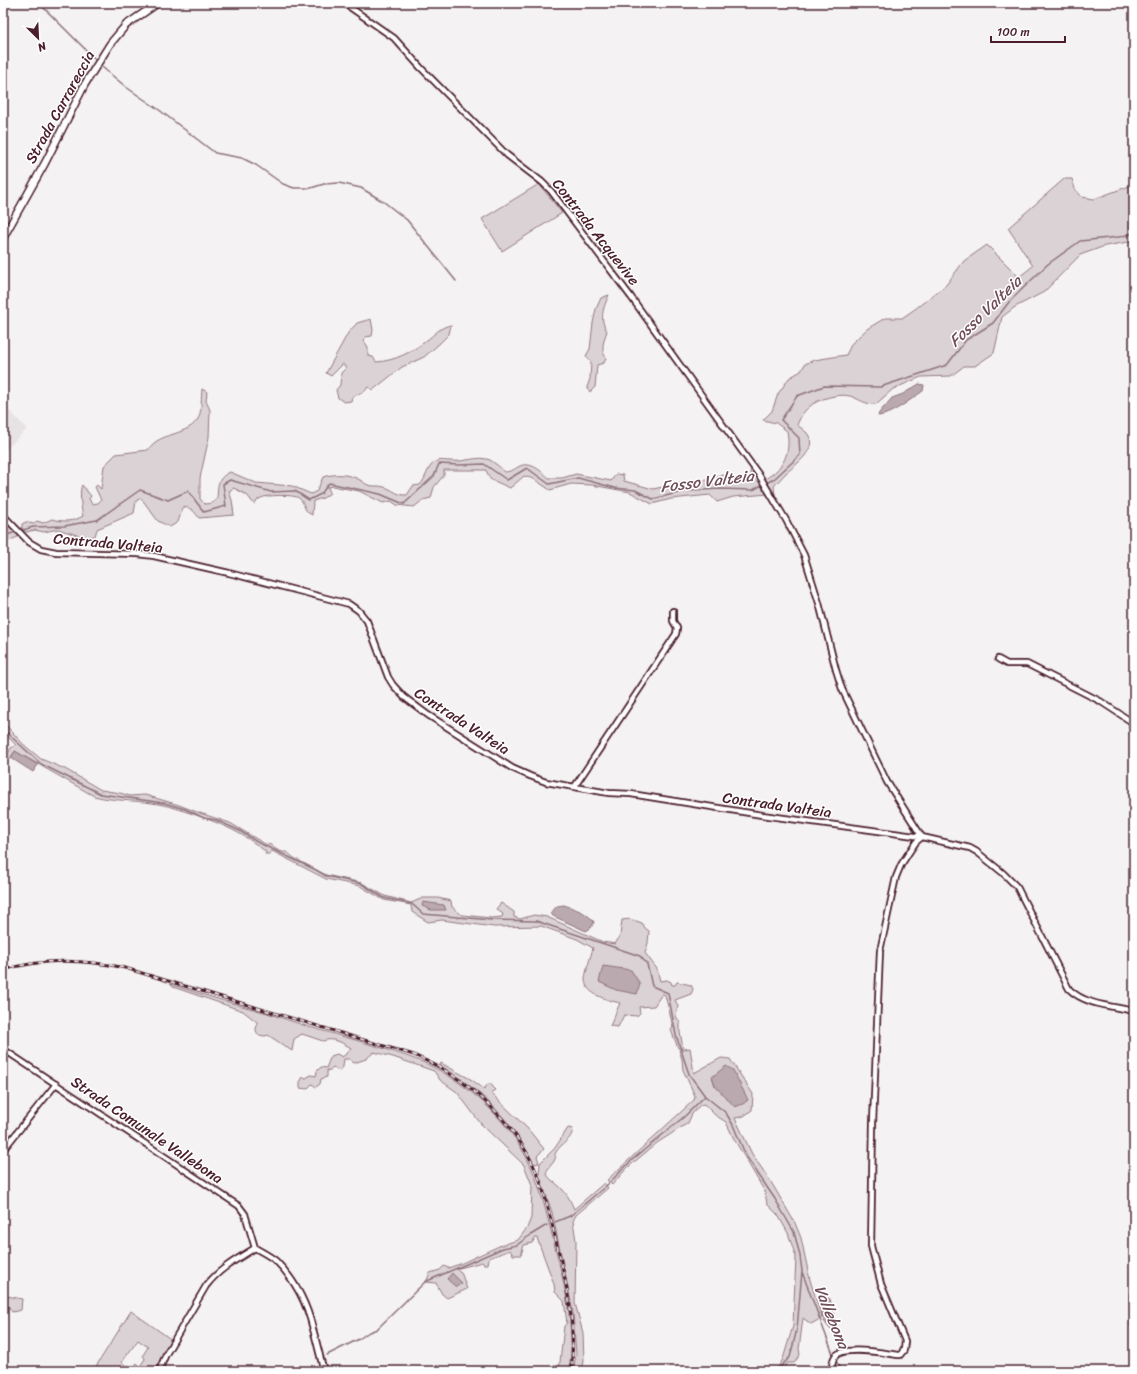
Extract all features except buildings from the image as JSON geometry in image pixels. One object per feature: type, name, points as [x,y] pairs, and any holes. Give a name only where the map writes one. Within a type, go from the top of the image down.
[{"type":"main road","name":"Strada Carrareccia","points":[[3,238],[45,163],[84,84],[107,48],[126,25],[158,3]]},
{"type":"street","name":"Contrada Acquevive","points":[[344,3],[394,38],[421,68],[507,155],[542,182],[551,191],[631,297],[759,475],[774,499],[804,555],[819,603],[842,689],[888,782],[922,837]]},
{"type":"street","name":"Contrada Valteia","points":[[3,515],[29,542],[42,549],[56,552],[138,554],[154,556],[229,573],[349,604],[359,611],[367,621],[388,677],[404,698],[428,715],[512,768],[546,782],[609,793],[631,794],[747,813],[922,837],[970,848],[1003,873],[1017,887],[1069,989],[1076,996],[1091,1002],[1134,1011]]},
{"type":"street","points":[[575,786],[676,634],[677,628],[673,621],[673,611]]},
{"type":"street","points":[[998,659],[1007,664],[1027,664],[1100,701],[1132,722],[1134,737]]},
{"type":"street","points":[[832,1371],[835,1357],[843,1352],[855,1350],[900,1355],[904,1350],[905,1341],[881,1284],[871,1246],[873,1123],[880,951],[896,877],[908,854],[916,842],[922,837]]},
{"type":"street","name":"Strada Comunale Vallebona","points":[[3,1048],[238,1206],[245,1214],[251,1240],[255,1248]]},
{"type":"street","points":[[3,1150],[56,1084]]},
{"type":"street","points":[[159,1371],[166,1354],[206,1286],[213,1277],[255,1248],[275,1261],[289,1276],[298,1292],[307,1309],[324,1371]]},
{"type":"street","points":[[1134,1295],[1134,1325]]},
{"type":"shaded area","points":[[1064,179],[1072,179],[1075,189],[1082,197],[1094,199],[1132,185],[1134,188],[1134,241],[1105,246],[1080,255],[1044,292],[1015,307],[1002,317],[994,353],[975,366],[964,366],[951,376],[921,377],[893,389],[876,404],[866,403],[845,395],[828,397],[817,401],[803,413],[797,425],[807,433],[810,439],[808,451],[805,456],[774,486],[775,495],[765,479],[777,470],[785,459],[788,446],[787,431],[776,423],[763,420],[772,411],[778,394],[789,378],[801,371],[805,364],[814,360],[846,355],[852,343],[867,329],[885,318],[902,318],[946,285],[964,261],[987,245],[1019,277],[1033,266],[1008,228]]},
{"type":"shaded area","points":[[539,184],[562,213],[502,251],[482,219]]},
{"type":"shaded area","points":[[609,295],[603,313],[603,322],[607,331],[603,348],[606,358],[604,363],[597,365],[595,387],[590,392],[587,387],[590,379],[591,362],[586,356],[590,349],[596,309],[601,298]]},
{"type":"shaded area","points":[[371,319],[373,330],[372,336],[365,337],[364,341],[368,347],[368,356],[373,357],[376,362],[397,358],[409,352],[441,329],[451,325],[449,334],[424,357],[402,367],[373,390],[368,387],[365,391],[352,397],[351,401],[344,402],[338,398],[336,390],[340,385],[341,373],[346,368],[343,364],[331,376],[326,373],[348,333],[357,323]]},
{"type":"shaded area","points":[[202,389],[207,392],[206,401],[210,410],[209,437],[200,478],[200,499],[205,504],[212,503],[216,500],[219,482],[223,476],[230,472],[256,483],[292,486],[311,494],[317,491],[323,477],[332,475],[347,475],[368,485],[382,486],[400,494],[407,495],[413,486],[420,485],[432,464],[437,461],[455,461],[481,458],[490,460],[505,472],[520,466],[528,465],[536,468],[549,478],[562,478],[576,474],[611,481],[616,474],[623,475],[624,481],[653,489],[686,482],[707,480],[724,475],[729,482],[750,482],[753,480],[750,474],[751,468],[768,494],[733,497],[717,502],[710,495],[671,499],[652,504],[630,492],[592,485],[571,484],[550,490],[534,479],[524,476],[510,488],[490,479],[486,470],[444,470],[444,475],[434,487],[431,498],[423,500],[414,507],[397,505],[391,501],[383,503],[359,491],[332,486],[328,487],[330,493],[323,498],[313,501],[312,515],[307,511],[299,498],[286,495],[268,496],[260,498],[254,504],[247,495],[234,488],[229,491],[234,515],[199,518],[192,510],[183,507],[178,522],[170,527],[158,521],[141,498],[136,501],[134,513],[97,529],[95,536],[86,538],[58,529],[44,532],[35,530],[26,532],[22,528],[22,524],[26,522],[33,524],[37,521],[43,523],[52,519],[68,521],[83,516],[80,495],[82,485],[91,496],[89,499],[92,504],[98,503],[101,500],[95,487],[97,485],[101,489],[104,466],[116,454],[148,450],[153,444],[166,436],[188,428],[199,417]]},
{"type":"shaded area","points":[[3,404],[27,429],[5,450],[3,449]]},
{"type":"shaded area","points":[[6,522],[20,536],[8,541],[3,546],[3,525]]},
{"type":"shaded area","points":[[3,722],[24,745],[41,759],[65,769],[101,790],[130,796],[145,795],[230,823],[265,844],[287,852],[294,858],[326,875],[362,883],[385,896],[411,903],[423,898],[438,898],[451,901],[452,907],[462,915],[491,918],[502,917],[503,914],[496,909],[501,903],[514,912],[514,917],[520,919],[534,915],[547,917],[603,942],[615,944],[620,936],[622,920],[630,919],[642,923],[649,931],[645,953],[657,969],[660,981],[667,980],[671,982],[672,985],[675,985],[677,982],[691,985],[693,989],[691,994],[675,1000],[678,1006],[676,1016],[680,1023],[683,1048],[678,1048],[671,1030],[673,1028],[665,995],[662,994],[654,1006],[639,1007],[640,1013],[637,1016],[624,1015],[618,1027],[610,1026],[620,1003],[598,996],[589,990],[586,985],[585,977],[593,948],[577,939],[541,926],[494,927],[442,920],[428,922],[412,912],[411,905],[384,900],[360,886],[326,879],[272,851],[269,854],[265,854],[266,852],[250,840],[206,818],[158,804],[108,799],[94,796],[15,751],[9,760],[6,757],[11,748],[16,745],[3,732]]},
{"type":"shaded area","points":[[170,984],[420,1061],[449,1076],[476,1096],[489,1108],[501,1120],[526,1156],[543,1200],[560,1268],[570,1319],[571,1354],[569,1371],[559,1371],[564,1326],[567,1323],[564,1301],[555,1292],[554,1284],[537,1238],[535,1238],[532,1243],[524,1245],[521,1255],[513,1255],[510,1250],[489,1258],[488,1264],[484,1264],[482,1262],[456,1269],[461,1272],[467,1289],[447,1298],[442,1294],[436,1283],[426,1282],[430,1273],[440,1270],[444,1266],[448,1268],[460,1264],[499,1246],[518,1240],[527,1228],[531,1218],[532,1185],[524,1165],[481,1124],[457,1092],[440,1080],[434,1071],[374,1052],[366,1059],[354,1063],[349,1059],[344,1059],[343,1067],[340,1071],[333,1067],[331,1070],[327,1070],[327,1077],[321,1079],[320,1084],[316,1087],[312,1084],[307,1089],[300,1088],[300,1082],[303,1077],[306,1078],[311,1075],[316,1076],[317,1071],[321,1067],[326,1068],[331,1056],[337,1054],[342,1057],[351,1048],[338,1041],[323,1041],[302,1034],[294,1039],[292,1051],[268,1035],[258,1035],[256,1030],[257,1022],[243,1011],[173,987]]},
{"type":"shaded area","points":[[690,1048],[694,1073],[721,1058],[730,1059],[753,1094],[752,1110],[744,1116],[735,1118],[752,1154],[771,1182],[795,1223],[801,1238],[810,1280],[822,1318],[811,1324],[803,1318],[799,1349],[800,1355],[794,1363],[787,1363],[783,1371],[776,1371],[783,1359],[793,1326],[796,1257],[788,1233],[778,1215],[767,1204],[765,1192],[734,1139],[726,1122],[715,1115],[704,1104],[700,1105],[692,1114],[688,1123],[657,1143],[627,1168],[612,1185],[607,1180],[694,1100],[695,1096],[683,1070],[679,1050]]},
{"type":"shaded area","points":[[441,1063],[472,1080],[484,1089],[488,1084],[492,1084],[496,1090],[491,1093],[528,1129],[544,1149],[537,1156],[539,1163],[534,1164],[506,1120],[482,1096],[440,1065]]},
{"type":"shaded area","points":[[568,1128],[573,1129],[572,1133],[556,1152],[554,1161],[546,1173],[547,1175],[564,1191],[574,1209],[604,1183],[608,1188],[576,1215],[573,1221],[576,1241],[575,1303],[583,1333],[584,1361],[582,1371],[573,1371],[576,1355],[573,1312],[552,1212],[539,1175],[540,1163],[555,1148]]},
{"type":"shaded area","points":[[3,1292],[7,1296],[22,1299],[21,1310],[12,1312],[8,1306],[3,1333]]},
{"type":"shaded area","points":[[131,1311],[172,1340],[156,1371],[126,1371],[128,1365],[133,1368],[137,1363],[140,1366],[145,1359],[143,1355],[148,1347],[138,1340],[122,1362],[125,1365],[121,1371],[93,1371]]},
{"type":"shaded area","points":[[3,1335],[8,1366],[8,1371],[3,1371]]},
{"type":"water","points":[[919,384],[924,385],[923,391],[895,410],[878,416],[892,398],[903,394]]},
{"type":"water","points":[[15,751],[38,765],[33,772],[11,758]]},
{"type":"water","points":[[423,902],[444,905],[446,910],[431,910],[422,906]]},
{"type":"water","points":[[564,905],[580,911],[588,916],[594,922],[591,928],[586,931],[553,916],[551,913],[557,906]]},
{"type":"water","points":[[603,966],[631,970],[640,984],[637,994],[616,990],[599,982]]},
{"type":"water","points":[[726,1066],[733,1070],[748,1100],[735,1107],[715,1086],[712,1077]]},
{"type":"water","points":[[452,1273],[462,1283],[456,1287],[447,1279]]},
{"type":"water","points":[[822,1294],[830,1299],[838,1328],[832,1331],[823,1318],[821,1305]]},
{"type":"waterway","points":[[39,3],[95,59]]},
{"type":"waterway","points":[[102,67],[126,87],[158,109],[215,153],[242,158],[256,165],[283,184],[294,188],[311,188],[324,184],[339,183],[361,188],[384,202],[407,220],[456,281]]},
{"type":"waterway","name":"Fosso Valteia","points":[[766,483],[774,479],[800,455],[799,438],[781,420],[797,396],[824,386],[880,387],[947,365],[966,340],[993,323],[1009,302],[1048,264],[1080,241],[1119,237],[1134,233]]},
{"type":"waterway","name":"Fosso Valteia","points":[[3,536],[33,527],[64,526],[97,520],[140,490],[168,500],[188,491],[204,512],[226,506],[223,484],[230,480],[271,492],[295,491],[309,500],[321,494],[329,483],[380,494],[404,504],[434,476],[439,464],[484,464],[507,480],[527,468],[549,484],[578,478],[615,488],[635,490],[653,499],[686,491],[720,489],[753,490],[762,485]]},
{"type":"waterway","points":[[3,729],[41,764],[101,794],[164,803],[185,809],[204,818],[216,820],[326,876],[362,884],[384,898],[412,904],[423,914],[492,920],[536,921],[640,956],[647,964],[652,986],[668,993],[676,1035],[689,1074],[705,1096],[726,1113],[733,1125],[746,1156],[775,1199],[794,1232],[802,1271],[797,1329],[790,1357],[782,1365],[779,1371]]},
{"type":"waterway","points":[[555,1222],[570,1216],[606,1186],[632,1160],[685,1116],[705,1096]]},
{"type":"waterway","points":[[327,1355],[377,1329],[425,1282],[503,1248],[517,1245],[547,1225]]},
{"type":"waterway","name":"Vallebona","points":[[802,1272],[833,1354],[841,1371]]},
{"type":"waterway","points":[[3,1354],[5,1371]]},
{"type":"railway","points":[[3,970],[33,963],[64,961],[94,963],[125,968],[414,1055],[437,1066],[460,1080],[490,1105],[515,1135],[535,1169],[542,1187],[569,1299],[573,1342],[571,1371]]}]
